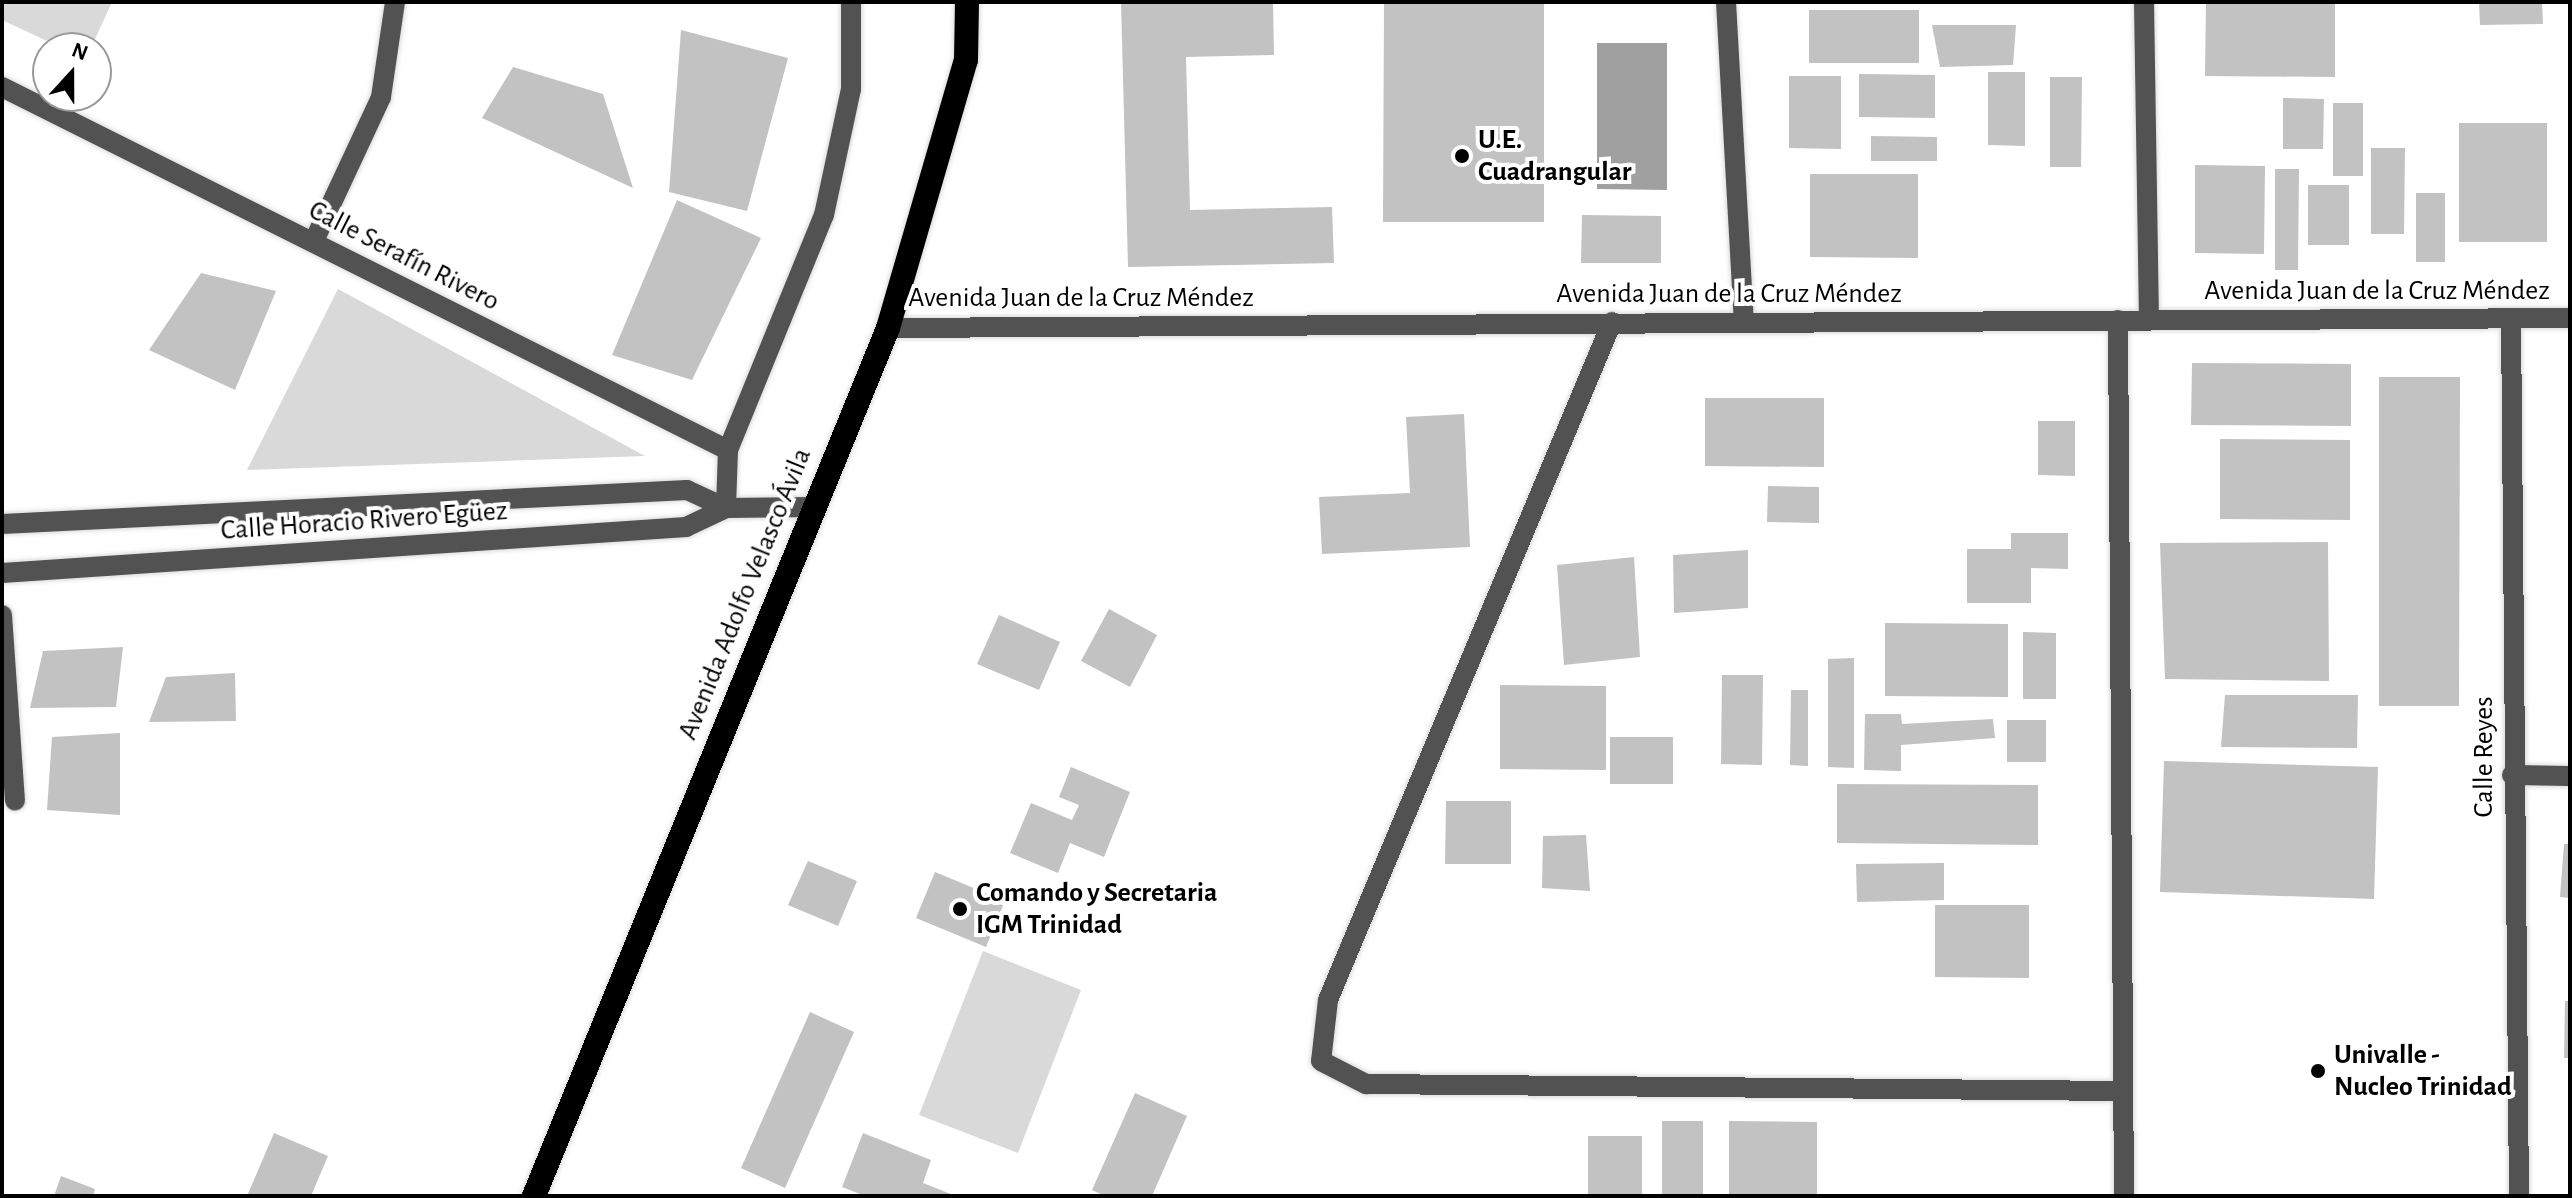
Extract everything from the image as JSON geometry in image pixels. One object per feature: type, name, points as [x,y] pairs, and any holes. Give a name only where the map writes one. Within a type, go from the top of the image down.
[{"type":"highway","name":"Avenida Adolfo Velasco Ávila","points":[[534,1196],[812,507],[888,328],[966,60],[967,2]]},
{"type":"street","points":[[314,241],[381,97],[395,2]]},
{"type":"street","points":[[726,508],[728,450],[824,215],[851,89],[851,2]]},
{"type":"street","points":[[1726,2],[1744,321]]},
{"type":"street","points":[[2144,2],[2149,320]]},
{"type":"street","name":"Calle Serafín Rivero","points":[[2,87],[728,450]]},
{"type":"street","name":"Calle Reyes","points":[[2511,318],[2512,775],[2519,1196]]},
{"type":"street","name":"Avenida Juan de la Cruz Méndez","points":[[888,328],[2570,318]]},
{"type":"street","points":[[2118,320],[2124,1196]]},
{"type":"street","points":[[1612,322],[1328,1000],[1321,1061],[1366,1084],[2122,1091]]},
{"type":"street","name":"Calle Horacio Rivero Egüez","points":[[2,524],[687,490],[726,508]]},
{"type":"street","name":"Calle Horacio Rivero Egüez","points":[[2,573],[686,527],[726,508],[812,507]]},
{"type":"street","points":[[2,615],[15,801]]},
{"type":"street","points":[[2512,775],[2570,776]]},
{"type":"shaded area","points":[[2,2],[112,2],[98,32],[32,34],[2,20]]},
{"type":"shaded area","points":[[1597,43],[1667,43],[1667,190],[1597,189]]},
{"type":"shaded area","points":[[338,289],[645,456],[247,470]]},
{"type":"shaded area","points":[[983,951],[1081,990],[1018,1153],[919,1115]]},
{"type":"building","points":[[1121,2],[1273,2],[1274,55],[1186,57],[1190,210],[1332,207],[1334,263],[1128,267]]},
{"type":"building","points":[[1384,2],[1544,2],[1544,222],[1383,222]]},
{"type":"building","points":[[2206,2],[2335,2],[2335,77],[2205,76]]},
{"type":"building","points":[[2479,2],[2542,2],[2543,24],[2480,25]]},
{"type":"building","points":[[1809,10],[1919,10],[1919,63],[1809,63]]},
{"type":"building","points":[[1932,25],[2016,25],[2013,65],[1940,67]]},
{"type":"building","points":[[681,30],[788,58],[747,211],[669,192]]},
{"type":"building","points":[[513,67],[603,94],[633,188],[482,118]]},
{"type":"building","points":[[1988,72],[2025,72],[2025,146],[1988,145]]},
{"type":"building","points":[[1859,74],[1935,75],[1935,118],[1859,117]]},
{"type":"building","points":[[1789,76],[1841,76],[1841,149],[1789,148]]},
{"type":"building","points":[[2050,77],[2082,77],[2081,167],[2050,167]]},
{"type":"building","points":[[2283,98],[2324,99],[2323,149],[2283,149]]},
{"type":"building","points":[[2333,103],[2363,103],[2363,176],[2333,176]]},
{"type":"building","points":[[2459,123],[2547,123],[2547,242],[2459,242]]},
{"type":"building","points":[[1871,136],[1937,137],[1937,161],[1871,161]]},
{"type":"building","points":[[2371,148],[2405,148],[2404,234],[2371,234]]},
{"type":"building","points":[[2195,165],[2265,166],[2264,254],[2195,253]]},
{"type":"building","points":[[2275,169],[2299,169],[2298,270],[2275,270]]},
{"type":"building","points":[[1810,174],[1918,174],[1918,258],[1810,257]]},
{"type":"building","points":[[2308,185],[2349,185],[2349,245],[2308,245]]},
{"type":"building","points":[[2416,193],[2445,193],[2445,262],[2416,262]]},
{"type":"building","points":[[677,200],[761,238],[692,380],[612,355]]},
{"type":"building","points":[[1582,215],[1661,216],[1661,263],[1581,263]]},
{"type":"building","points":[[201,273],[276,291],[235,390],[149,350]]},
{"type":"building","points":[[2192,363],[2351,364],[2351,426],[2191,425]]},
{"type":"building","points":[[2379,377],[2460,377],[2459,706],[2379,706]]},
{"type":"building","points":[[1705,398],[1824,398],[1824,467],[1705,466]]},
{"type":"building","points":[[1464,414],[1470,547],[1322,554],[1319,497],[1410,493],[1406,417]]},
{"type":"building","points":[[2038,421],[2075,421],[2075,476],[2038,475]]},
{"type":"building","points":[[2220,439],[2350,440],[2350,520],[2220,519]]},
{"type":"building","points":[[1768,486],[1819,487],[1819,523],[1767,522]]},
{"type":"building","points":[[2011,533],[2068,533],[2068,569],[2031,568],[2031,603],[1967,603],[1967,549],[2011,549]]},
{"type":"building","points":[[2328,542],[2329,681],[2165,679],[2160,543]]},
{"type":"building","points":[[1748,550],[1748,608],[1674,613],[1673,555]]},
{"type":"building","points":[[1634,557],[1640,657],[1564,665],[1557,565]]},
{"type":"building","points":[[1109,609],[1157,635],[1130,687],[1081,661]]},
{"type":"building","points":[[999,615],[1060,642],[1039,690],[977,664]]},
{"type":"building","points":[[1885,623],[2008,624],[2008,697],[1885,696]]},
{"type":"building","points":[[2023,632],[2056,633],[2056,699],[2023,699]]},
{"type":"building","points":[[123,647],[116,707],[30,708],[43,651]]},
{"type":"building","points":[[1854,658],[1854,768],[1828,767],[1828,659]]},
{"type":"building","points":[[235,673],[236,721],[149,722],[166,677]]},
{"type":"building","points":[[1722,675],[1763,675],[1762,765],[1721,764]]},
{"type":"building","points":[[1500,685],[1606,686],[1606,770],[1500,769]]},
{"type":"building","points":[[1791,690],[1808,690],[1808,766],[1790,765]]},
{"type":"building","points":[[2225,695],[2358,695],[2357,748],[2221,747]]},
{"type":"building","points":[[1865,714],[1901,714],[1902,724],[1993,719],[1995,738],[1901,745],[1901,771],[1864,770]]},
{"type":"building","points":[[2007,720],[2046,720],[2046,762],[2007,762]]},
{"type":"building","points":[[120,733],[120,815],[47,810],[52,737]]},
{"type":"building","points":[[1610,737],[1673,737],[1673,784],[1610,784]]},
{"type":"building","points":[[2164,761],[2378,767],[2374,899],[2160,892]]},
{"type":"building","points":[[1071,767],[1130,792],[1104,857],[1070,843],[1058,873],[1010,853],[1031,803],[1072,820],[1079,805],[1059,797]]},
{"type":"building","points":[[1837,784],[2038,785],[2038,845],[1837,843]]},
{"type":"building","points":[[1446,801],[1511,801],[1511,864],[1445,864]]},
{"type":"building","points":[[1586,835],[1590,891],[1542,888],[1543,836]]},
{"type":"building","points":[[2564,844],[2570,844],[2570,898],[2560,897]]},
{"type":"building","points":[[808,861],[857,881],[838,926],[788,905]]},
{"type":"building","points":[[1944,863],[1944,900],[1857,902],[1856,864]]},
{"type":"building","name":"Comando y Secretaria IGM Trinidad","points":[[935,872],[1005,901],[986,947],[916,918]]},
{"type":"building","points":[[1935,905],[2029,905],[2029,978],[1935,977]]},
{"type":"building","points":[[2565,1001],[2570,1001],[2570,1058],[2564,1058]]},
{"type":"building","points":[[810,1012],[854,1032],[785,1188],[741,1168]]},
{"type":"building","points":[[1135,1093],[1187,1116],[1152,1196],[1105,1196],[1092,1190]]},
{"type":"building","points":[[1662,1121],[1703,1121],[1703,1196],[1662,1196]]},
{"type":"building","points":[[1729,1121],[1817,1122],[1817,1196],[1729,1196]]},
{"type":"building","points":[[274,1133],[328,1156],[311,1196],[247,1196]]},
{"type":"building","points":[[863,1133],[931,1160],[923,1183],[956,1196],[865,1196],[842,1187]]},
{"type":"building","points":[[1588,1136],[1642,1136],[1642,1196],[1588,1196]]},
{"type":"building","points":[[61,1176],[95,1189],[93,1196],[54,1196]]},
{"type":"place","name":"U.E. Cuadrangular","points":[[1462,156]]},
{"type":"place","name":"Comando y Secretaria IGM Trinidad","points":[[960,909]]},
{"type":"place","name":"Univalle - Nucleo Trinidad","points":[[2318,1071]]}]
